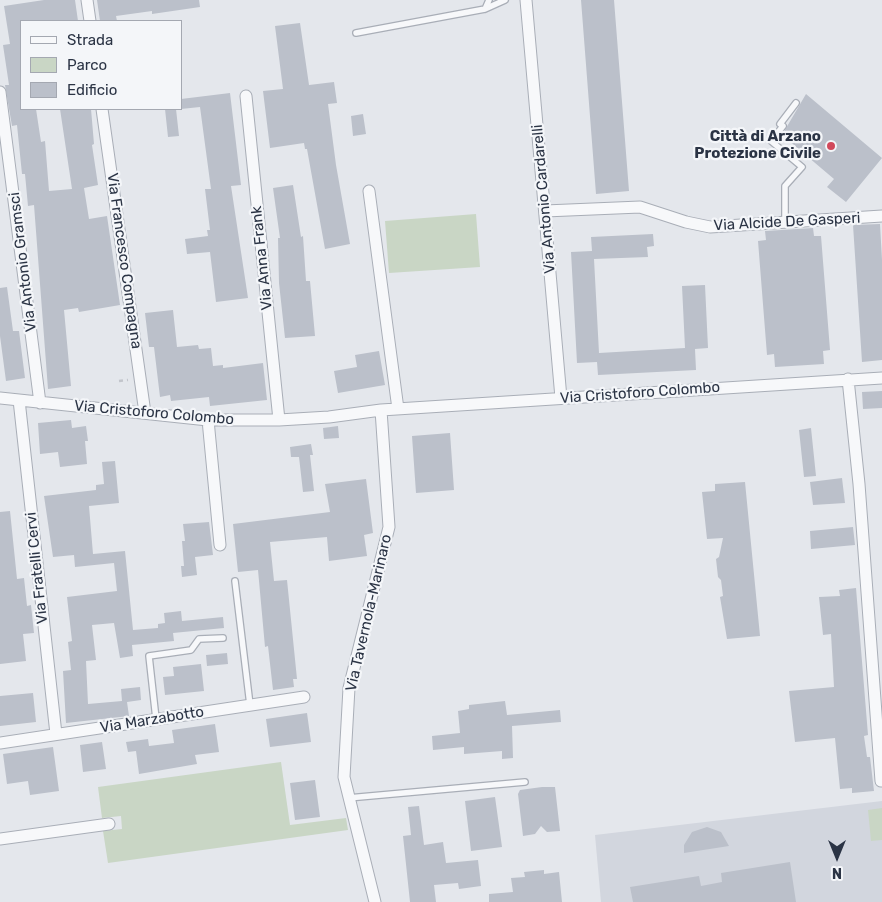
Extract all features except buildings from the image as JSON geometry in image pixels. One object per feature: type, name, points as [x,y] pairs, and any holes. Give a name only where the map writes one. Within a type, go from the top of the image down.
[{"type":"street","points":[[87,0],[90,20]]},
{"type":"street","name":"Via Antonio Cardarelli","points":[[524,2],[562,398]]},
{"type":"street","name":"Via Antonio Gramsci","points":[[0,92],[40,403]]},
{"type":"street","name":"Via Anna Frank","points":[[246,96],[279,420]]},
{"type":"street","name":"Via Francesco Compagna","points":[[102,110],[145,413]]},
{"type":"street","points":[[369,191],[398,409]]},
{"type":"street","name":"Via Alcide De Gasperi","points":[[545,211],[640,207],[686,222],[710,227],[882,216]]},
{"type":"street","name":"Via Cristoforo Colombo","points":[[0,398],[208,420],[279,420],[330,417],[381,410],[882,378]]},
{"type":"street","points":[[848,379],[859,484],[881,782]]},
{"type":"street","name":"Via Fratelli Cervi","points":[[19,400],[56,734]]},
{"type":"street","name":"Via Tavernola-Marinaro","points":[[375,902],[344,777],[350,688],[389,527],[381,410]]},
{"type":"street","points":[[208,420],[220,545]]},
{"type":"street","name":"Via Marzabotto","points":[[0,743],[304,697]]},
{"type":"street","points":[[0,839],[109,824]]},
{"type":"lane","points":[[485,9],[489,0]]},
{"type":"lane","points":[[356,33],[485,9],[505,0]]},
{"type":"lane","points":[[785,222],[784,186],[802,167],[771,141],[783,126],[780,124],[796,104]]},
{"type":"lane","points":[[236,581],[250,705]]},
{"type":"lane","points":[[156,719],[149,656],[191,650],[199,639],[223,638]]},
{"type":"lane","points":[[348,798],[525,782]]},
{"type":"shaded area","points":[[882,801],[882,902],[601,902],[595,835]]},
{"type":"green space","points":[[476,214],[480,267],[389,273],[385,221]]},
{"type":"green space","points":[[281,762],[290,825],[346,818],[348,830],[108,863],[103,831],[122,829],[121,816],[102,818],[98,787]]},
{"type":"green space","points":[[882,808],[882,840],[871,841],[868,810]]},
{"type":"place","name":"Città di Arzano Protezione Civile","points":[[831,146]]}]
